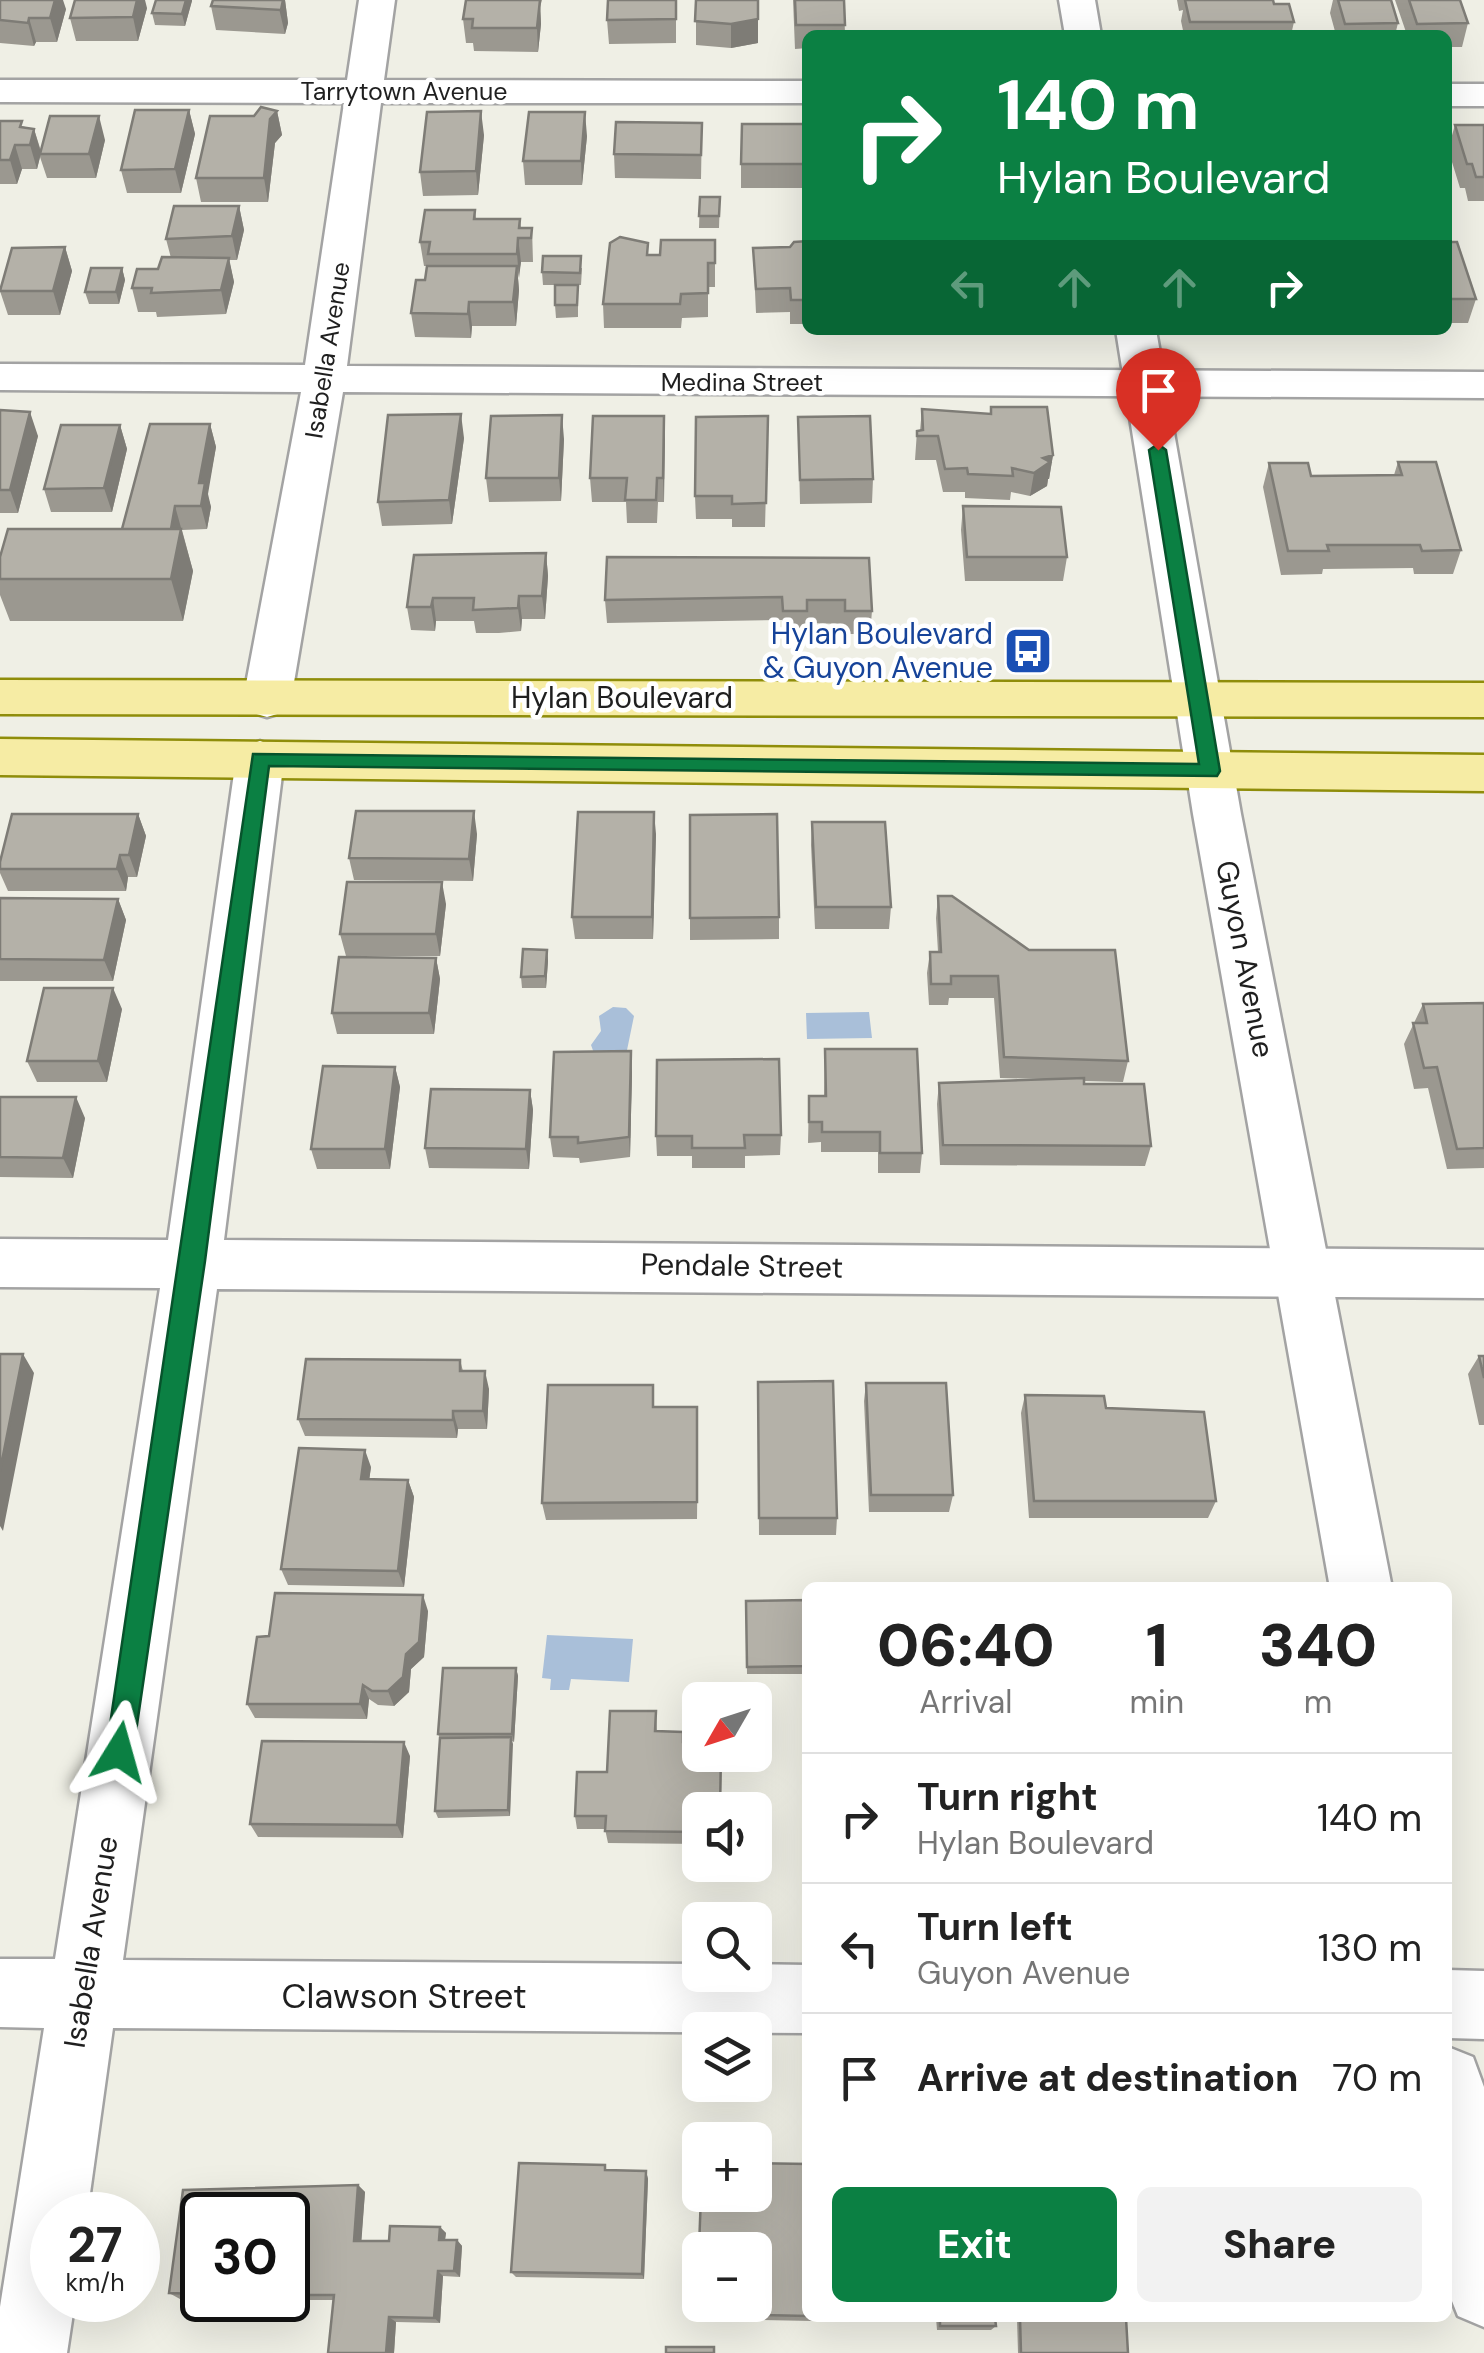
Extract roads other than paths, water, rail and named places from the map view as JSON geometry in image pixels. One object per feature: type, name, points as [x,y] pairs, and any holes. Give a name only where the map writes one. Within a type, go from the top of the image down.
[{"type":"main road","name":"Hylan Boulevard","points":[[0,697],[1484,700]]},
{"type":"main road","points":[[0,757],[1484,773]]},
{"type":"street","name":"Isabella Avenue","points":[[268,700],[324,380],[377,0]]},
{"type":"street","points":[[1076,0],[1082,30]]},
{"type":"street","name":"Tarrytown Avenue","points":[[0,91],[802,92]]},
{"type":"street","points":[[1452,95],[1484,95]]},
{"type":"street","name":"Guyon Avenue","points":[[1137,335],[1210,771],[1306,1271],[1360,1582]]},
{"type":"street","name":"Medina Street","points":[[0,377],[1484,385]]},
{"type":"street","name":"Isabella Avenue","points":[[30,2353],[193,1261],[260,759]]},
{"type":"street","name":"Pendale Street","points":[[0,1263],[193,1261],[1484,1274]]},
{"type":"street","name":"Clawson Street","points":[[0,1993],[802,1999]]},
{"type":"street","points":[[1452,2004],[1484,2004]]},
{"type":"street","points":[[1452,2105],[1484,2290]]},
{"type":"water","points":[[613,1007],[626,1008],[634,1016],[626,1055],[595,1056],[591,1045],[601,1031],[599,1016]]},
{"type":"water","points":[[869,1012],[872,1038],[807,1039],[806,1013]]},
{"type":"water","points":[[547,1635],[633,1639],[629,1682],[571,1679],[569,1690],[550,1690],[551,1679],[542,1678]]},
{"type":"place","name":"Hylan Boulevard & Guyon Avenue","points":[[1028,651]]}]
